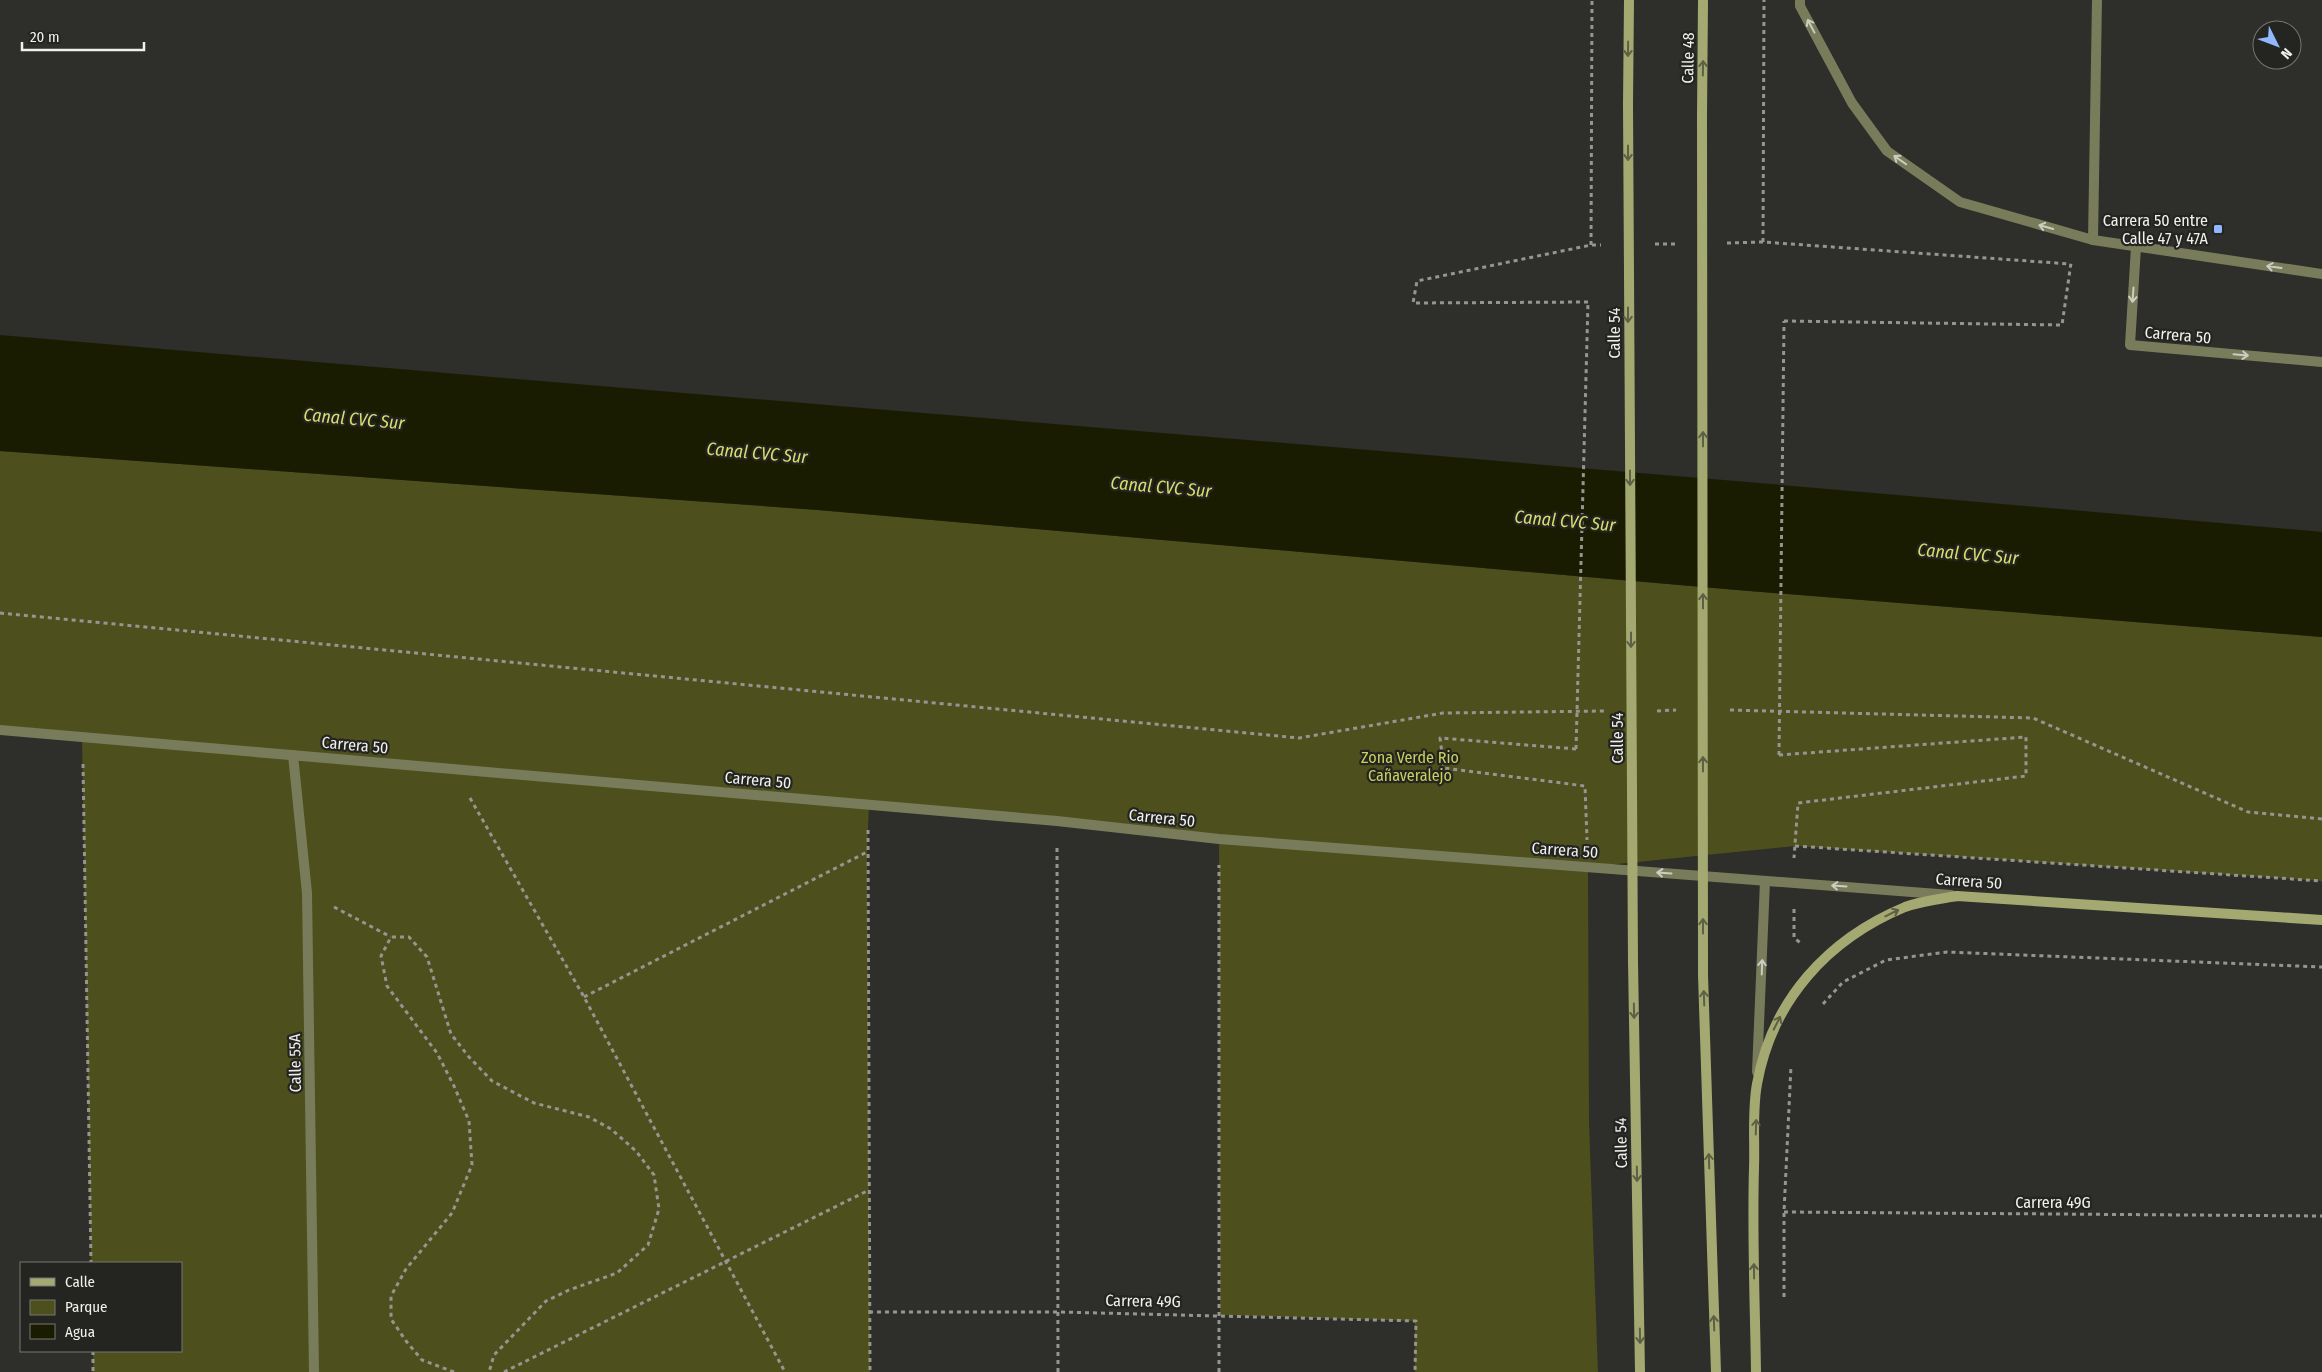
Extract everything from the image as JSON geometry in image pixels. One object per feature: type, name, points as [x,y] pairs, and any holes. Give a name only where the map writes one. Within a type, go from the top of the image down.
[{"type":"main road","name":"Calle 54","points":[[1629,0],[1633,962],[1640,1372]]},
{"type":"main road","name":"Calle 48","points":[[1703,0],[1703,975],[1716,1372]]},
{"type":"main road","points":[[1756,1372],[1753,1211],[1757,1085],[1769,1040],[1790,998],[1820,961],[1860,929],[1899,910],[1957,896]]},
{"type":"main road","name":"Carrera 50","points":[[1957,896],[2322,920]]},
{"type":"street","points":[[2093,240],[2097,0]]},
{"type":"street","points":[[1800,3],[1852,103],[1887,150],[1960,202],[2093,240],[2322,274]]},
{"type":"street","name":"Carrera 50","points":[[2136,246],[2130,346],[2322,362]]},
{"type":"street","name":"Carrera 50","points":[[0,730],[1056,821],[1219,839],[1957,896]]},
{"type":"street","name":"Calle 55A","points":[[294,754],[307,893],[314,1372]]},
{"type":"street","points":[[1757,1085],[1765,880]]},
{"type":"path","points":[[1591,245],[1592,0]]},
{"type":"path","points":[[1763,242],[1764,0]]},
{"type":"path","points":[[1793,883],[1798,803],[2026,776],[2026,737],[1779,755],[1784,321],[2062,325],[2076,235]]},
{"type":"path","points":[[1588,302],[1576,749],[1440,738],[1444,768],[1585,786],[1588,867]]},
{"type":"path","points":[[0,613],[1300,738],[1444,713],[1612,711]]},
{"type":"path","points":[[1652,711],[1682,710]]},
{"type":"path","points":[[1721,710],[2033,718],[2248,812],[2322,819]]},
{"type":"path","points":[[82,736],[92,1262]]},
{"type":"path","points":[[453,768],[584,997],[785,1372]]},
{"type":"path","points":[[869,805],[867,852],[870,1372]]},
{"type":"path","points":[[1056,821],[1058,1372]]},
{"type":"path","points":[[1219,839],[1219,1372]]},
{"type":"path","points":[[1795,846],[2322,881]]},
{"type":"path","points":[[584,997],[867,852]]},
{"type":"path","points":[[307,893],[391,937],[409,937],[427,957],[451,1034],[469,1058],[492,1081],[534,1104],[588,1117],[611,1129],[636,1151],[654,1175],[659,1209],[648,1245],[617,1273],[569,1290],[546,1301],[494,1355],[489,1372]]},
{"type":"path","points":[[391,937],[381,956],[387,986],[437,1054],[454,1086],[470,1121],[472,1165],[452,1213],[406,1269],[391,1296],[391,1319],[422,1360],[454,1372]]},
{"type":"path","points":[[1817,1011],[1844,982],[1886,960],[1947,952],[2322,967]]},
{"type":"path","points":[[1784,1306],[1784,1212],[1792,1056]]},
{"type":"path","points":[[504,1372],[869,1190]]},
{"type":"path","name":"Carrera 49G","points":[[1784,1212],[2322,1216]]},
{"type":"path","name":"Carrera 49G","points":[[870,1312],[1059,1312],[1416,1321],[1415,1372]]},
{"type":"path","points":[[93,1352],[93,1372]]},
{"type":"green space","name":"Zona Verde Rio Cañaveralejo","points":[[0,451],[818,510],[1737,590],[2322,637],[2322,881],[1795,846],[1588,867],[1589,1122],[1598,1372],[1415,1372],[1415,1321],[1220,1315],[1219,839],[869,805],[867,852],[870,1372],[93,1372],[93,1352],[182,1352],[182,1262],[91,1262],[82,736],[0,730]]},
{"type":"water","name":"Canal CVC Sur","points":[[0,335],[2322,532],[2322,637],[1737,590],[818,510],[0,451]]},
{"type":"place","name":"Carrera 50 entre Calle 47 y 47A","points":[[2218,229]]}]
